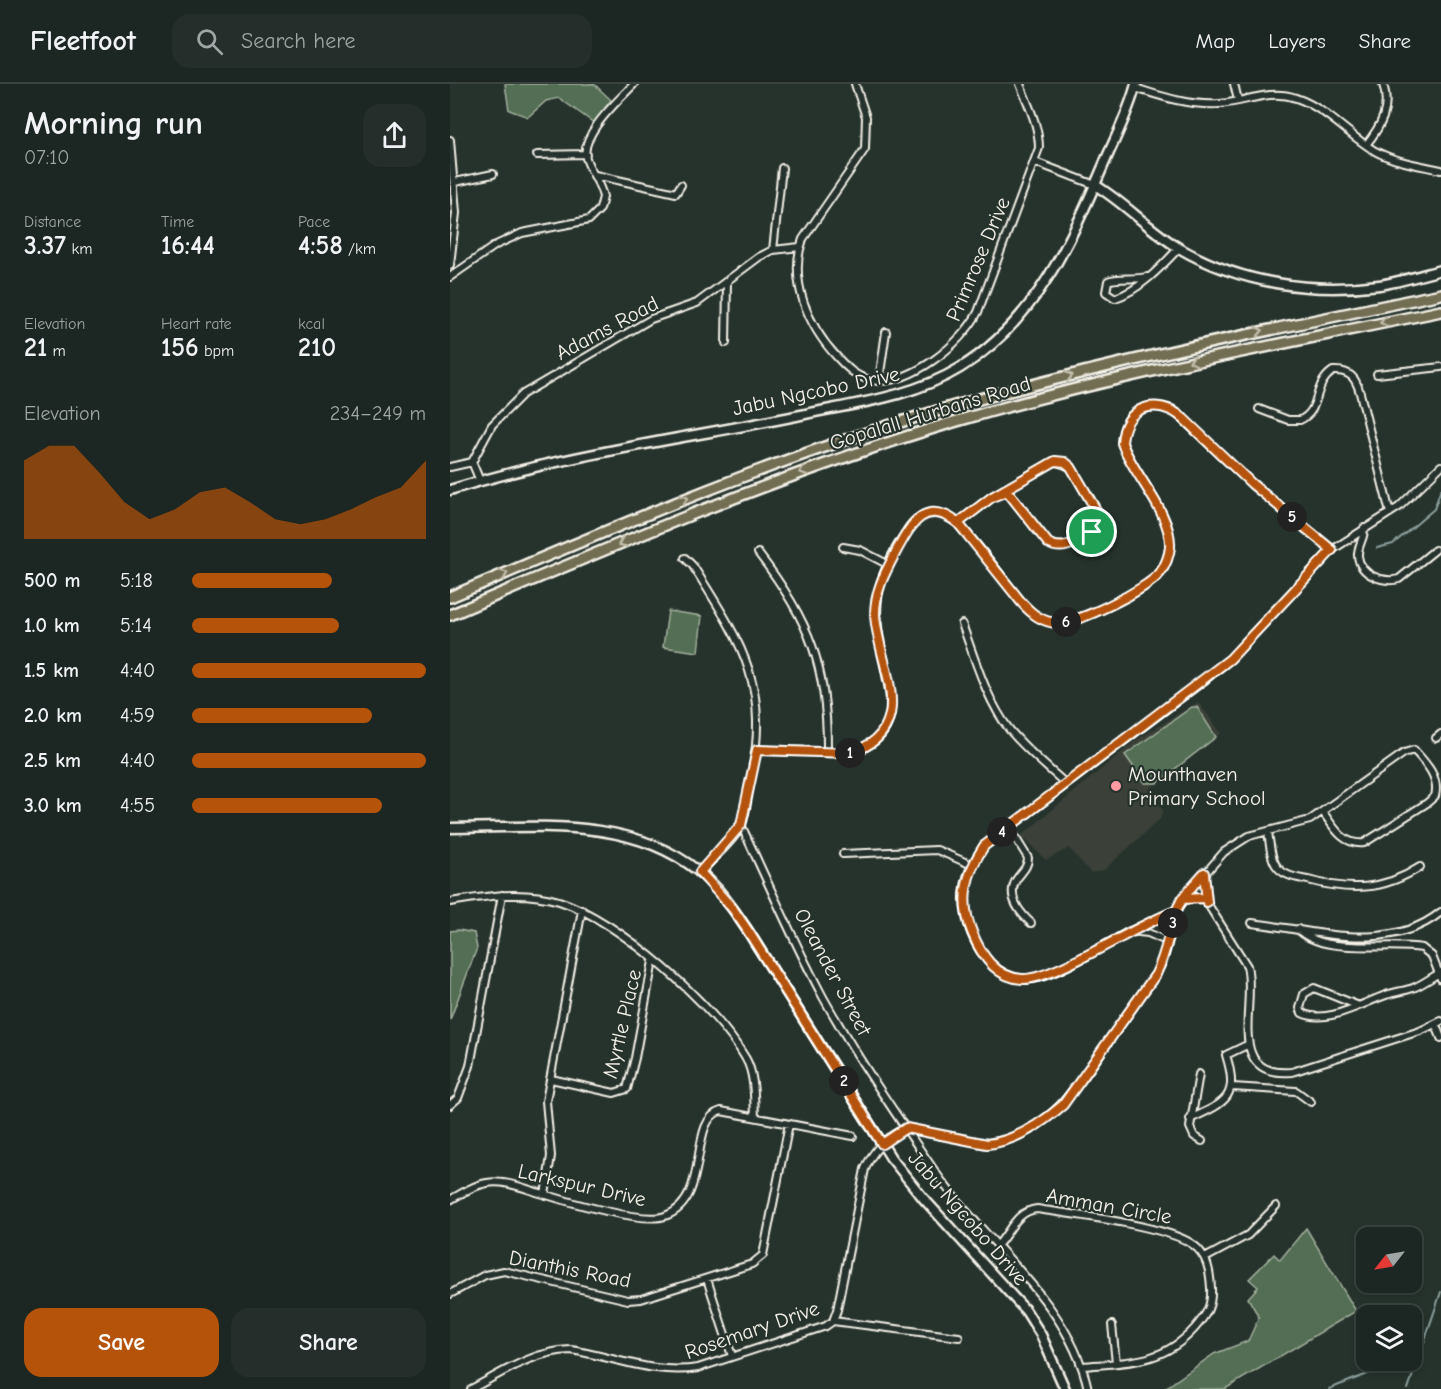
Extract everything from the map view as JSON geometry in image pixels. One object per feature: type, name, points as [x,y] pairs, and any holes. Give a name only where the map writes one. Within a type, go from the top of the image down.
[{"type":"main road","name":"Jabu Ngcobo Drive","points":[[450,490],[564,461],[874,400],[935,381],[960,368],[990,347],[1017,321],[1041,291],[1095,185],[1136,86]]},
{"type":"main road","points":[[1095,185],[1179,248],[1239,275],[1316,288],[1381,285],[1441,270]]},
{"type":"main road","name":"Gopalall Hurbans Road","points":[[450,597],[710,488],[956,405],[1131,360],[1441,294]]},
{"type":"main road","name":"Gopalall Hurbans Road","points":[[450,615],[774,481],[958,421],[1136,373],[1441,311]]},
{"type":"main road","name":"Jabu Ngcobo Drive","points":[[450,828],[573,828],[606,831],[658,846],[700,872],[733,909],[748,931],[882,1144],[924,1199],[1026,1311],[1046,1344],[1065,1389]]},
{"type":"street","points":[[450,277],[496,245],[513,237],[546,227],[583,222],[594,217],[600,209],[603,197],[586,154],[587,142],[594,129],[634,84]]},
{"type":"street","points":[[855,84],[866,117],[865,149],[803,238],[800,248],[799,283],[804,303],[818,335],[848,368],[862,377],[879,380],[886,332]]},
{"type":"street","name":"Primrose Drive","points":[[879,380],[903,374],[936,359],[955,345],[969,329],[998,264],[1035,162],[1039,137],[1020,84]]},
{"type":"street","points":[[1234,84],[1238,100]]},
{"type":"street","points":[[1366,145],[1379,129],[1385,115],[1387,102],[1383,84]]},
{"type":"street","points":[[1136,86],[1179,102],[1198,104],[1263,95],[1296,97],[1316,107],[1366,145],[1391,158],[1441,170]]},
{"type":"street","points":[[450,140],[455,182],[455,228],[450,265]]},
{"type":"street","points":[[537,155],[586,154]]},
{"type":"street","points":[[1035,162],[1095,185]]},
{"type":"street","points":[[773,250],[782,168]]},
{"type":"street","points":[[455,182],[493,174]]},
{"type":"street","points":[[595,175],[676,193],[681,185]]},
{"type":"street","name":"Adams Road","points":[[472,462],[492,425],[523,394],[651,319],[698,303],[759,257],[773,250],[800,248]]},
{"type":"street","points":[[1147,278],[1113,279],[1108,281],[1106,292],[1115,298],[1121,296],[1147,278],[1179,248]]},
{"type":"street","points":[[726,282],[726,344]]},
{"type":"street","points":[[1377,374],[1441,367]]},
{"type":"street","points":[[1259,409],[1288,420],[1300,420],[1313,410],[1320,383],[1325,376],[1333,371],[1349,373],[1356,379],[1390,513]]},
{"type":"street","points":[[757,750],[850,753],[863,749],[876,740],[888,723],[892,705],[875,616],[880,583],[915,520],[930,513],[940,513],[958,523],[1022,603],[1033,615],[1044,621],[1072,621],[1150,583],[1167,560],[1170,535],[1122,443],[1122,432],[1136,411],[1156,405],[1178,414],[1252,484],[1332,550]]},
{"type":"street","points":[[450,467],[472,462],[480,481]]},
{"type":"street","points":[[958,523],[992,497],[1007,491],[1046,464],[1065,462],[1071,467],[1096,510],[1098,526],[1073,543],[1062,548],[1055,548],[1048,543],[1007,491]]},
{"type":"street","points":[[1176,911],[1034,979],[1008,976],[996,970],[986,958],[966,917],[965,888],[972,865],[984,846],[1230,659],[1332,550],[1412,497],[1441,466]]},
{"type":"street","points":[[1364,528],[1365,536],[1358,556],[1361,565],[1374,577],[1399,579],[1435,550]]},
{"type":"street","points":[[843,547],[860,549],[889,566]]},
{"type":"street","points":[[758,553],[788,593],[810,637],[826,696],[827,753]]},
{"type":"street","points":[[685,558],[693,566],[734,632],[752,673],[756,703],[757,750],[741,825],[700,872]]},
{"type":"street","points":[[962,624],[988,694],[1008,727],[1029,752],[1066,784]]},
{"type":"street","points":[[882,1144],[906,1128],[987,1144],[1013,1139],[1049,1118],[1076,1088],[1156,974],[1182,899],[1204,873],[1238,841],[1295,826],[1323,812],[1404,753],[1414,750],[1425,762],[1436,781],[1435,796],[1427,803],[1364,843],[1355,844],[1345,839],[1336,831],[1323,812]]},
{"type":"street","name":"Oleander Street","points":[[741,825],[822,995],[938,1175],[997,1246],[1030,1281],[1052,1311],[1083,1366],[1088,1389]]},
{"type":"street","points":[[1009,827],[1028,858],[1027,866],[1015,881],[1013,898],[1023,916],[1031,923]]},
{"type":"street","points":[[1268,832],[1274,861],[1281,871],[1291,876],[1336,887],[1377,886],[1403,877],[1420,867]]},
{"type":"street","points":[[843,854],[938,850],[972,865]]},
{"type":"street","points":[[1204,873],[1206,900]]},
{"type":"street","points":[[1195,884],[1247,966],[1251,979],[1247,1045],[1262,1067],[1279,1073],[1292,1072],[1438,1023],[1441,1038]]},
{"type":"street","points":[[450,1105],[458,1098],[470,1066],[502,895]]},
{"type":"street","points":[[450,902],[502,895],[542,897],[582,910],[653,961],[707,1010],[747,1060],[755,1118]]},
{"type":"street","points":[[1182,899],[1206,900]]},
{"type":"street","points":[[545,1195],[551,1156],[546,1114],[582,910]]},
{"type":"street","points":[[1252,923],[1339,935],[1378,936],[1412,929],[1441,912]]},
{"type":"street","points":[[1297,928],[1308,939],[1325,944],[1422,948],[1432,956],[1440,974],[1413,988],[1388,994],[1359,1006],[1318,1016],[1308,1016],[1302,1013],[1300,1008],[1304,994],[1314,988],[1359,1006]]},
{"type":"street","points":[[1130,932],[1148,933],[1168,942]]},
{"type":"street","name":"Myrtle Place","points":[[551,1079],[614,1093],[627,1089],[653,961]]},
{"type":"street","points":[[1190,1119],[1220,1103],[1233,1088],[1233,1077],[1226,1055],[1247,1045]]},
{"type":"street","points":[[1199,1074],[1190,1119],[1190,1132],[1202,1141]]},
{"type":"street","points":[[1233,1088],[1296,1091],[1311,1102]]},
{"type":"street","name":"Larkspur Drive","points":[[450,1200],[475,1186],[499,1182],[647,1219],[662,1217],[681,1206],[690,1194],[709,1117],[721,1111],[853,1136]]},
{"type":"street","name":"Dianthis Road","points":[[450,1294],[485,1275],[504,1271],[628,1300],[641,1299],[752,1264],[764,1255],[789,1124]]},
{"type":"street","name":"Rosemary Drive","points":[[471,1389],[540,1354],[556,1350],[583,1352],[660,1370],[698,1368],[817,1329],[833,1321],[865,1169],[870,1157],[882,1144]]},
{"type":"street","points":[[1083,1366],[1162,1355],[1186,1338],[1208,1312],[1211,1303],[1210,1273],[1205,1258],[1248,1235],[1276,1206]]},
{"type":"street","name":"Amman Circle","points":[[997,1246],[1018,1216],[1028,1210],[1037,1209],[1178,1236],[1192,1244],[1205,1258]]},
{"type":"street","points":[[706,1279],[732,1356]]},
{"type":"street","points":[[833,1321],[959,1337]]},
{"type":"street","points":[[1112,1325],[1116,1363]]},
{"type":"street","points":[[487,1381],[491,1389]]},
{"type":"shaded area","name":"Mounthaven Primary School","points":[[1198,702],[1221,733],[1149,789],[1163,811],[1160,819],[1104,870],[1091,873],[1069,848],[1046,860],[1021,836],[1135,741]]},
{"type":"green space","points":[[505,84],[594,84],[611,100],[594,123],[559,98],[546,101],[528,117],[509,110]]},
{"type":"green space","points":[[668,611],[702,616],[698,652],[663,647]]},
{"type":"green space","points":[[1192,707],[1197,707],[1216,737],[1157,783],[1145,783],[1125,755]]},
{"type":"green space","points":[[450,931],[474,933],[477,948],[450,1020]]},
{"type":"green space","points":[[1306,1228],[1356,1311],[1225,1389],[1164,1389],[1214,1354],[1248,1341],[1259,1317],[1248,1298],[1258,1287],[1249,1279],[1274,1254],[1280,1260]]},
{"type":"waterway","points":[[1377,548],[1393,544],[1434,509],[1441,489]]},
{"type":"waterway","points":[[1408,1389],[1441,1292]]},
{"type":"waterway","points":[[1329,1389],[1376,1371]]},
{"type":"place","name":"Mounthaven Primary School","points":[[1116,786]]},
{"type":"route","points":[[1092,532],[1062,548],[1055,548],[1048,543],[1007,491],[992,497],[958,523],[940,513],[930,513],[915,520],[880,583],[877,596],[875,616],[878,638],[892,705],[884,730],[876,740],[863,749],[850,753],[757,750],[741,825],[700,872],[716,888],[748,931],[882,1144],[906,1128],[987,1144],[1013,1139],[1049,1118],[1076,1088],[1156,974],[1164,959],[1176,911],[1182,899],[1204,873],[1207,902],[1205,898],[1182,899],[1176,911],[1145,923],[1055,970],[1034,979],[1022,979],[996,970],[976,943],[966,917],[965,902],[965,888],[972,865],[984,846],[1230,659],[1332,550],[1252,484],[1183,418],[1172,409],[1156,405],[1136,411],[1122,432],[1122,443],[1126,454],[1164,519],[1170,535],[1167,560],[1150,583],[1072,621],[1058,623],[1044,621],[1033,615],[1022,603],[958,523],[977,508],[992,497],[1007,491],[1046,464],[1055,461],[1065,462],[1071,467],[1096,510],[1099,517],[1098,526],[1092,532]]}]
